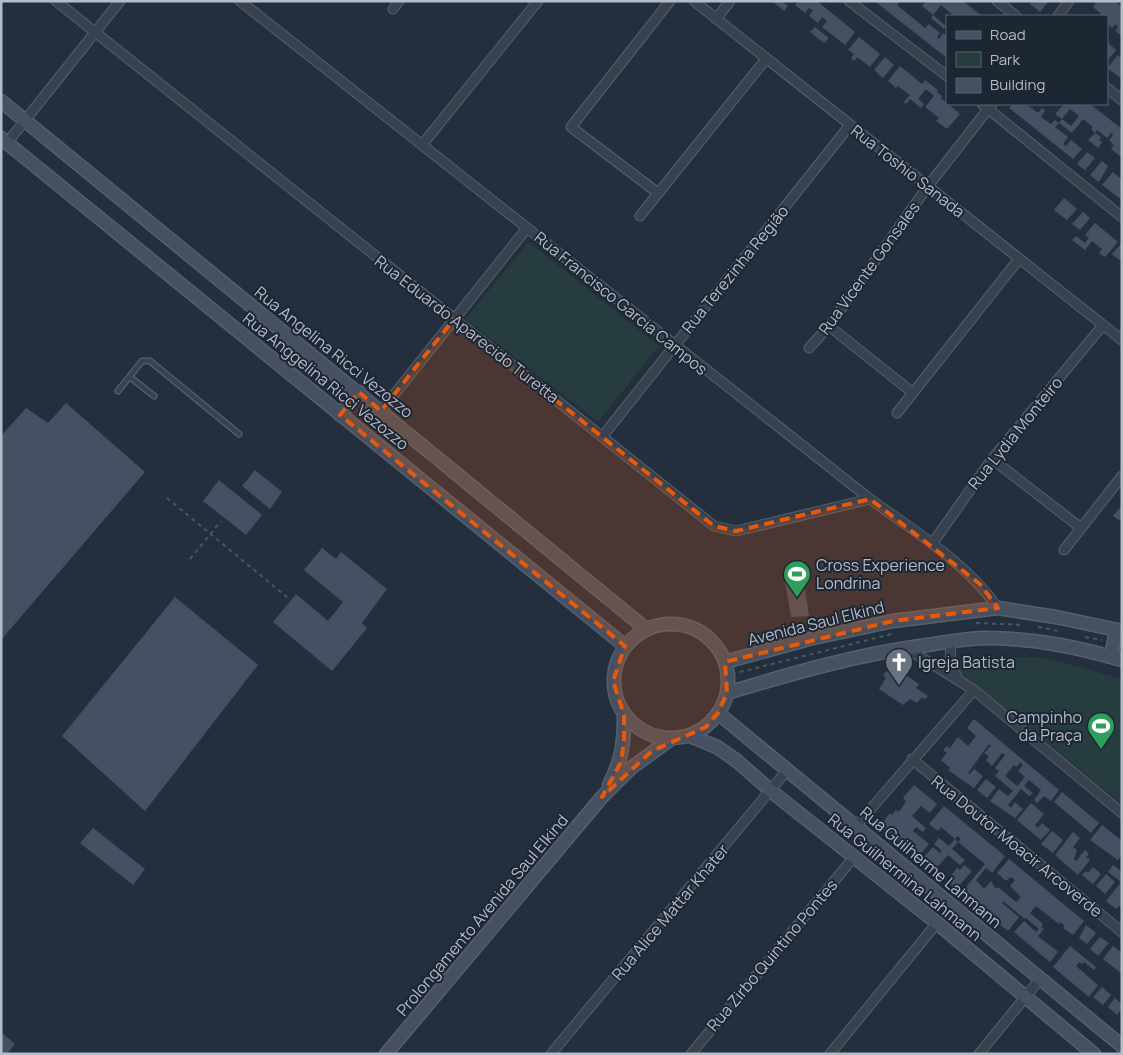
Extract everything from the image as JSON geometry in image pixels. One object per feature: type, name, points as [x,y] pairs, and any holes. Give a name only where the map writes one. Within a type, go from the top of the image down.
[{"type":"main road","name":"Rua Angelina Ricci Vezozzo","points":[[1,100],[646,629]]},
{"type":"main road","name":"Rua Anggelina Ricci Vezozzo","points":[[4,140],[625,646]]},
{"type":"main road","points":[[340,415],[359,392]]},
{"type":"main road","name":"Avenida Saul Elkind","points":[[725,662],[809,639],[893,620],[998,608],[1056,617],[1119,630]]},
{"type":"main road","points":[[661,624],[677,624],[693,628],[707,636],[718,648],[725,662],[728,672],[727,693],[718,713],[706,727],[690,736],[672,739],[653,736],[637,728],[624,715],[616,699],[613,681],[616,662],[625,646],[646,629],[661,624]]},
{"type":"main road","points":[[727,693],[806,669],[906,648],[951,641],[990,638],[1068,645],[1116,658],[1119,630]]},
{"type":"main road","name":"Rua Guilherme Lahmann","points":[[718,713],[1122,1046]]},
{"type":"main road","name":"Prolongamento Avenida Saul Elkind","points":[[602,797],[621,762],[624,742],[624,715]]},
{"type":"main road","name":"Rua Guilhermina Lahmann","points":[[690,736],[716,747],[730,756],[937,923],[1094,1054]]},
{"type":"main road","name":"Prolongamento Avenida Saul Elkind","points":[[386,1054],[602,797],[631,768],[672,739]]},
{"type":"street","name":"Rua Eduardo Aparecido Turetta","points":[[56,1],[94,34],[714,526],[724,530],[736,531],[870,500]]},
{"type":"street","points":[[4,140],[25,120],[120,1]]},
{"type":"street","name":"Rua Francisco Garcia Campos","points":[[240,1],[870,500],[932,544],[980,584],[998,608]]},
{"type":"street","points":[[393,9],[399,1]]},
{"type":"street","points":[[422,145],[538,1]]},
{"type":"street","points":[[658,194],[571,128],[670,1]]},
{"type":"street","name":"Rua Toshio Sanada","points":[[694,1],[1122,340]]},
{"type":"street","points":[[716,19],[730,1]]},
{"type":"street","points":[[849,1],[946,75]]},
{"type":"street","points":[[997,1],[1015,15]]},
{"type":"street","points":[[1059,15],[1069,1]]},
{"type":"street","points":[[640,216],[766,59]]},
{"type":"street","points":[[1108,89],[1122,100]]},
{"type":"street","points":[[988,105],[1122,217]]},
{"type":"street","name":"Rua Vicente Gonsales","points":[[809,348],[829,326],[988,105]]},
{"type":"street","name":"Rua Terezinha Região","points":[[602,437],[673,345],[850,125]]},
{"type":"street","points":[[381,411],[527,228]]},
{"type":"street","points":[[897,412],[1019,259]]},
{"type":"street","name":"Rua Lydia Monteiro","points":[[932,544],[992,458],[1103,325]]},
{"type":"street","points":[[829,326],[913,393]]},
{"type":"street","points":[[992,458],[1081,528]]},
{"type":"street","points":[[1064,550],[1122,476]]},
{"type":"street","points":[[951,641],[950,663],[959,680]]},
{"type":"street","points":[[906,648],[974,690],[1122,812]]},
{"type":"street","points":[[856,826],[912,759],[974,690]]},
{"type":"street","name":"Rua Doutor Moacir Arcoverde","points":[[912,759],[1122,932]]},
{"type":"street","name":"Rua Alice Mattar Khater","points":[[551,1054],[788,769]]},
{"type":"street","name":"Rua Zirbo Quintino Pontes","points":[[691,1054],[854,856]]},
{"type":"street","points":[[830,1054],[937,923]]},
{"type":"street","points":[[979,1054],[1040,979]]},
{"type":"lane","points":[[118,391],[142,361],[150,361],[240,434]]},
{"type":"lane","points":[[130,377],[154,396]]},
{"type":"path","points":[[167,498],[288,598]]},
{"type":"path","points":[[190,559],[221,521]]},
{"type":"highlighted area","points":[[454,319],[714,526],[736,531],[870,499],[980,584],[998,608],[893,621],[725,662],[727,693],[718,713],[706,727],[652,751],[602,797],[621,762],[624,741],[624,715],[613,681],[625,646],[340,415],[359,392],[381,411]]},
{"type":"green space","points":[[529,242],[659,346],[598,422],[465,319]]},
{"type":"green space","points":[[966,657],[1047,658],[1122,679],[1122,804],[957,669],[959,661]]},
{"type":"building","points":[[772,1],[782,1],[788,6],[784,11]]},
{"type":"building","points":[[799,1],[817,1],[855,32],[845,45],[822,27],[827,21],[822,17],[818,23],[809,16],[813,10],[809,8],[805,13],[795,5]]},
{"type":"building","points":[[879,1],[901,1],[897,5],[925,28],[929,24],[940,33],[937,37],[939,39],[943,33],[946,35],[946,57],[877,3]]},
{"type":"building","points":[[926,1],[963,1],[981,15],[953,15],[941,5],[933,15],[922,6]]},
{"type":"building","points":[[1032,1],[1048,2],[1040,12],[1030,4]]},
{"type":"building","points":[[1097,1],[1115,1],[1122,7],[1122,36],[1115,31],[1118,27],[1116,24],[1112,28],[1108,24],[1108,15],[1100,15],[1093,7]]},
{"type":"building","points":[[933,15],[946,26],[944,29],[931,18]]},
{"type":"building","points":[[815,27],[829,38],[824,43],[810,32]]},
{"type":"building","points":[[859,37],[880,54],[870,67],[857,57],[854,61],[851,58],[854,54],[848,50]]},
{"type":"building","points":[[1108,43],[1116,50],[1108,60]]},
{"type":"building","points":[[1118,55],[1122,58],[1122,79],[1108,69]]},
{"type":"building","points":[[885,57],[894,65],[883,78],[874,70]]},
{"type":"building","points":[[900,66],[922,84],[925,80],[938,90],[937,92],[942,96],[941,98],[946,102],[946,105],[949,105],[960,114],[947,129],[936,121],[939,118],[925,107],[934,96],[926,89],[918,99],[924,104],[921,108],[910,99],[906,104],[904,102],[910,95],[898,86],[896,88],[888,81]]},
{"type":"building","points":[[1012,105],[1027,105],[1038,113],[1042,108],[1045,111],[1041,117],[1051,124],[1055,120],[1059,123],[1055,127],[1068,137],[1063,144],[1066,146],[1071,140],[1082,149],[1073,159],[1009,108]]},
{"type":"building","points":[[1063,105],[1091,105],[1122,129],[1122,153],[1120,156],[1111,149],[1114,145],[1109,140],[1113,135],[1111,133],[1107,138],[1097,130],[1095,133],[1091,129],[1093,127],[1083,119],[1072,133],[1059,123],[1062,119],[1055,114]],"holes":[[[1070,109],[1079,116],[1071,126],[1062,119]]]},
{"type":"building","points":[[1095,133],[1101,137],[1099,140],[1102,142],[1098,148],[1088,140]]},
{"type":"building","points":[[1087,152],[1095,158],[1085,170],[1077,164]]},
{"type":"building","points":[[1102,161],[1108,166],[1099,182],[1090,175]]},
{"type":"building","points":[[1113,172],[1122,180],[1122,200],[1102,185]]},
{"type":"building","points":[[1064,198],[1077,209],[1067,220],[1054,210]]},
{"type":"building","points":[[1083,212],[1090,218],[1080,230],[1072,224]]},
{"type":"building","points":[[1095,223],[1118,242],[1105,257],[1099,253],[1102,249],[1092,241],[1085,250],[1072,240],[1076,236],[1085,243],[1089,238],[1085,235]]},
{"type":"building","points":[[1121,244],[1122,257],[1119,260],[1112,254]]},
{"type":"building","points":[[66,403],[145,472],[1,640],[1,436],[26,408],[48,423]]},
{"type":"building","points":[[255,470],[282,492],[270,509],[242,486]]},
{"type":"building","points":[[219,480],[262,515],[246,535],[203,501]]},
{"type":"building","points":[[1122,505],[1122,522],[1113,516]]},
{"type":"building","points":[[322,548],[336,559],[341,552],[387,589],[362,623],[367,628],[332,671],[273,622],[296,594],[328,621],[343,602],[304,570]]},
{"type":"building","name":"Cross Experience Londrina","points":[[803,576],[809,616],[791,617],[785,581]]},
{"type":"building","points":[[175,597],[258,665],[145,811],[62,736]]},
{"type":"building","name":"Igreja Batista","points":[[893,669],[898,670],[919,684],[916,688],[928,696],[925,699],[922,697],[917,703],[910,699],[903,705],[879,689],[886,678],[883,676],[886,671],[890,673]]},
{"type":"building","points":[[974,719],[1059,790],[1051,801],[1044,796],[1037,803],[1034,800],[1041,790],[1029,780],[1024,786],[1033,793],[1029,796],[1021,789],[1008,805],[1011,808],[1015,802],[1023,809],[1015,818],[990,801],[999,789],[1008,796],[1013,791],[995,776],[999,771],[995,768],[1005,755],[1002,753],[992,766],[986,760],[989,756],[984,753],[991,746],[989,744],[968,773],[970,774],[974,769],[983,776],[974,788],[948,770],[950,768],[941,760],[947,753],[943,750],[947,746],[950,748],[958,737],[968,746],[976,736],[967,728]],"holes":[[[1020,762],[1023,765],[1018,771],[1025,777],[1017,786],[1005,776],[1014,765],[1017,767]]]},
{"type":"building","points":[[986,779],[996,787],[987,798],[977,790]]},
{"type":"building","points":[[914,785],[937,804],[930,813],[921,806],[912,816],[926,828],[923,832],[916,827],[913,831],[929,844],[918,857],[880,826],[890,813],[892,815],[896,810],[898,812],[902,808],[906,801],[903,798]]},
{"type":"building","points":[[1062,792],[1099,823],[1091,833],[1054,802]]},
{"type":"building","points":[[1031,803],[1044,814],[1035,825],[1038,828],[1042,823],[1050,830],[1041,840],[1017,820]]},
{"type":"building","points":[[944,806],[1005,856],[992,873],[986,868],[976,880],[984,889],[991,881],[996,889],[998,887],[1016,902],[1021,897],[1010,886],[1015,880],[1011,877],[1006,881],[997,873],[1009,859],[1084,921],[1073,935],[1063,928],[1065,926],[1060,922],[1059,924],[1036,906],[1030,913],[1043,924],[1041,927],[1044,929],[1038,936],[1058,952],[1050,962],[1014,932],[1024,921],[1036,932],[1039,929],[1026,918],[1003,901],[1002,903],[1019,917],[1008,931],[961,893],[985,864],[958,842],[961,839],[957,836],[955,839],[941,827],[938,831],[929,824]]},
{"type":"building","points":[[1102,825],[1122,841],[1122,859],[1120,857],[1118,860],[1090,840]]},
{"type":"building","points":[[93,828],[145,869],[133,885],[80,843]]},
{"type":"building","points":[[1052,831],[1063,840],[1053,853],[1041,844]]},
{"type":"building","points":[[1073,832],[1080,838],[1073,847],[1077,850],[1074,859],[1076,861],[1085,850],[1089,854],[1086,857],[1090,860],[1078,875],[1055,855]]},
{"type":"building","points":[[939,838],[949,846],[955,839],[958,842],[952,849],[965,860],[960,865],[948,855],[934,871],[921,860],[933,847],[940,853],[942,851],[934,844]]},
{"type":"building","points":[[964,865],[972,871],[956,889],[947,881],[957,868],[960,870]]},
{"type":"building","points":[[1113,865],[1122,872],[1122,907],[1119,906],[1116,909],[1106,901],[1121,882],[1108,872]]},
{"type":"building","points":[[1093,867],[1101,874],[1093,884],[1082,875],[1086,871],[1088,873]]},
{"type":"building","points":[[1106,874],[1115,882],[1105,894],[1096,886]]},
{"type":"building","points":[[1086,925],[1096,933],[1087,944],[1079,938]]},
{"type":"building","points":[[1100,937],[1109,943],[1098,956],[1090,949]]},
{"type":"building","points":[[1070,946],[1096,967],[1094,970],[1084,962],[1082,964],[1079,962],[1076,966],[1098,985],[1089,997],[1053,967]]},
{"type":"building","points":[[1113,946],[1122,953],[1122,974],[1103,959]]},
{"type":"building","points":[[1102,987],[1111,995],[1103,1005],[1093,997]]},
{"type":"building","points":[[1115,998],[1122,1004],[1122,1008],[1117,1015],[1108,1007]]},
{"type":"building","points":[[1,1032],[15,1044],[7,1054],[1,1054]]},
{"type":"place","name":"Cross Experience Londrina","points":[[797,598]]},
{"type":"place","name":"Igreja Batista","points":[[899,686]]},
{"type":"place","name":"Campinho da Praça","points":[[1101,750]]}]
